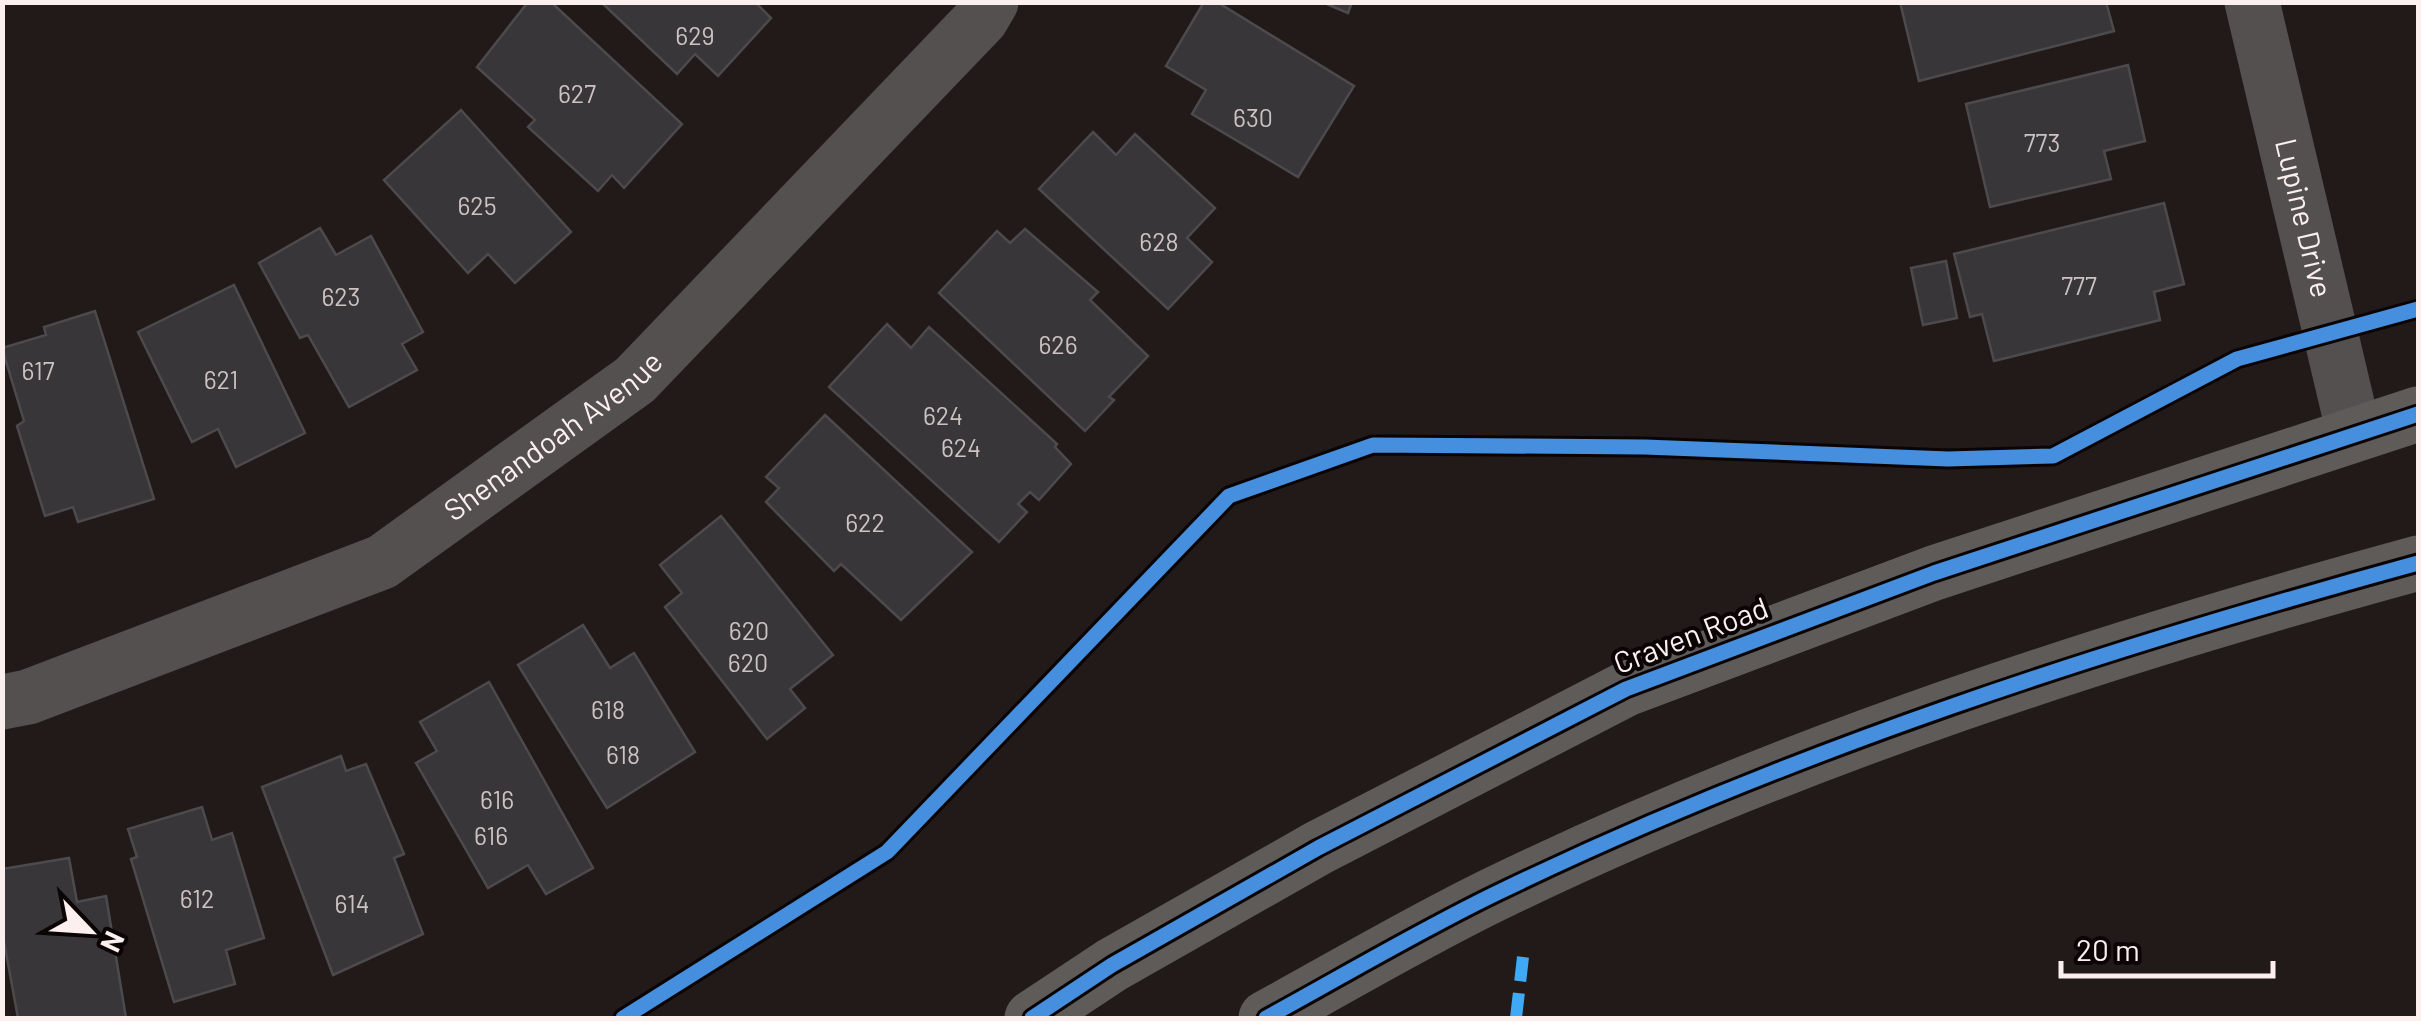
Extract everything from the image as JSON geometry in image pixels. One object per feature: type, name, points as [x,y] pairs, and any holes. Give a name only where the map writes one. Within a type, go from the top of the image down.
[{"type":"main road","name":"Craven Road","points":[[1032,1018],[1112,965],[1318,848],[1626,689],[1934,573],[2418,414]]},
{"type":"main road","points":[[1266,1018],[1499,892],[1847,742],[2199,624],[2418,564]]},
{"type":"street","name":"Shenandoah Avenue","points":[[2,702],[28,696],[382,562],[635,380],[981,19],[991,2]]},
{"type":"street","name":"Lupine Drive","points":[[2252,2],[2354,433]]},
{"type":"building","points":[[528,2],[551,2],[682,124],[624,188],[612,175],[598,191],[528,127],[535,120],[477,67]]},
{"type":"building","points":[[601,2],[755,2],[771,18],[718,76],[695,54],[677,74]]},
{"type":"building","points":[[1204,2],[1217,2],[1354,86],[1298,177],[1192,114],[1206,90],[1166,66]]},
{"type":"building","points":[[1322,2],[1352,2],[1348,13]]},
{"type":"building","points":[[1900,2],[2106,2],[2114,31],[1919,81]]},
{"type":"building","points":[[2128,65],[2145,141],[2104,151],[2111,179],[1990,207],[1966,104]]},
{"type":"building","points":[[461,110],[571,232],[515,283],[488,254],[468,273],[384,180]]},
{"type":"building","points":[[1093,132],[1116,155],[1135,134],[1215,208],[1187,238],[1212,262],[1168,309],[1039,189]]},
{"type":"building","points":[[2164,203],[2184,284],[2154,292],[2160,320],[1994,361],[1982,314],[1970,317],[1954,254]]},
{"type":"building","points":[[320,228],[336,255],[371,236],[423,332],[402,344],[417,370],[349,407],[308,335],[300,338],[259,263]]},
{"type":"building","points":[[1025,229],[1098,292],[1090,300],[1148,356],[1109,397],[1114,400],[1085,431],[939,293],[997,231],[1010,243]]},
{"type":"building","points":[[1946,261],[1957,318],[1923,325],[1911,268]]},
{"type":"building","points":[[234,285],[305,433],[236,467],[218,429],[192,442],[138,332]]},
{"type":"building","points":[[95,311],[154,499],[78,522],[73,507],[45,516],[17,426],[24,421],[2,348],[46,335],[44,327]]},
{"type":"building","points":[[887,324],[911,348],[929,327],[1057,444],[1055,447],[1071,464],[1039,500],[1030,492],[1018,504],[1027,512],[999,542],[829,387]]},
{"type":"building","points":[[825,415],[972,552],[901,620],[841,564],[834,571],[766,502],[779,488],[766,477]]},
{"type":"building","points":[[721,516],[833,655],[790,689],[805,708],[767,739],[665,607],[682,593],[660,565]]},
{"type":"building","points":[[583,625],[610,668],[634,653],[695,752],[607,808],[518,665]]},
{"type":"building","points":[[489,682],[593,868],[546,894],[528,865],[488,888],[416,763],[437,751],[420,722]]},
{"type":"building","points":[[341,756],[346,771],[366,764],[404,854],[394,858],[423,934],[333,975],[262,787]]},
{"type":"building","points":[[202,807],[212,840],[232,833],[264,938],[226,950],[235,984],[174,1002],[131,859],[137,857],[128,829]]},
{"type":"building","points":[[69,858],[77,902],[106,896],[126,1018],[18,1018],[2,931],[2,869]]},
{"type":"marked path","points":[[1516,1018],[1523,957]]},
{"type":"cycle path","points":[[623,1018],[887,852],[1229,496],[1373,445],[1645,447],[1948,459],[2053,456],[2237,359],[2418,309]]},
{"type":"cycle path","points":[[1032,1018],[1112,965],[1318,848],[1626,689],[1934,573],[2418,414]]},
{"type":"cycle path","points":[[1266,1018],[1499,892],[1722,793],[1836,748],[2067,667],[2418,563]]}]
